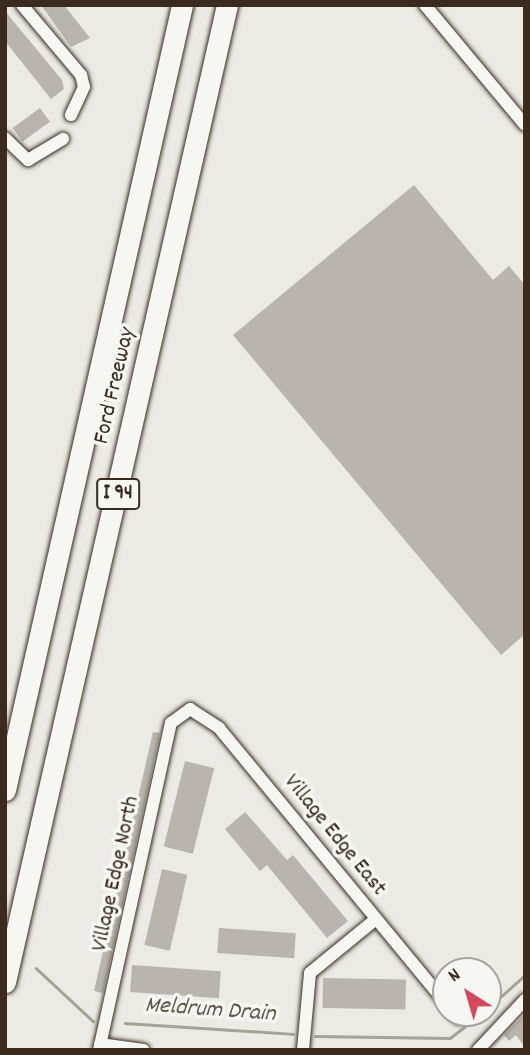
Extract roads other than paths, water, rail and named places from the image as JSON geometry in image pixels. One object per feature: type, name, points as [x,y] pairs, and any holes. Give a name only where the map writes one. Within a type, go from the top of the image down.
[{"type":"highway","name":"Ford Freeway","points":[[5,790],[182,5]]},
{"type":"highway","name":"Ford Freeway","points":[[5,982],[227,5]]},
{"type":"street","points":[[22,5],[81,75],[84,87],[71,115]]},
{"type":"street","points":[[425,5],[525,125]]},
{"type":"street","points":[[5,138],[28,160],[64,139]]},
{"type":"street","name":"Village Edge East","points":[[182,711],[208,717],[432,986]]},
{"type":"street","name":"Village Edge North","points":[[100,1047],[171,723],[182,711]]},
{"type":"street","points":[[303,1050],[310,973],[376,919]]},
{"type":"street","points":[[483,1049],[525,1000]]},
{"type":"street","points":[[100,1047],[144,1050]]},
{"type":"waterway","name":"Meldrum Drain","points":[[36,968],[93,1021]]},
{"type":"waterway","name":"Meldrum Drain","points":[[502,996],[525,975]]},
{"type":"waterway","name":"Meldrum Drain","points":[[125,1023],[293,1034]]},
{"type":"waterway","name":"Meldrum Drain","points":[[315,1036],[450,1038],[464,1027]]}]
